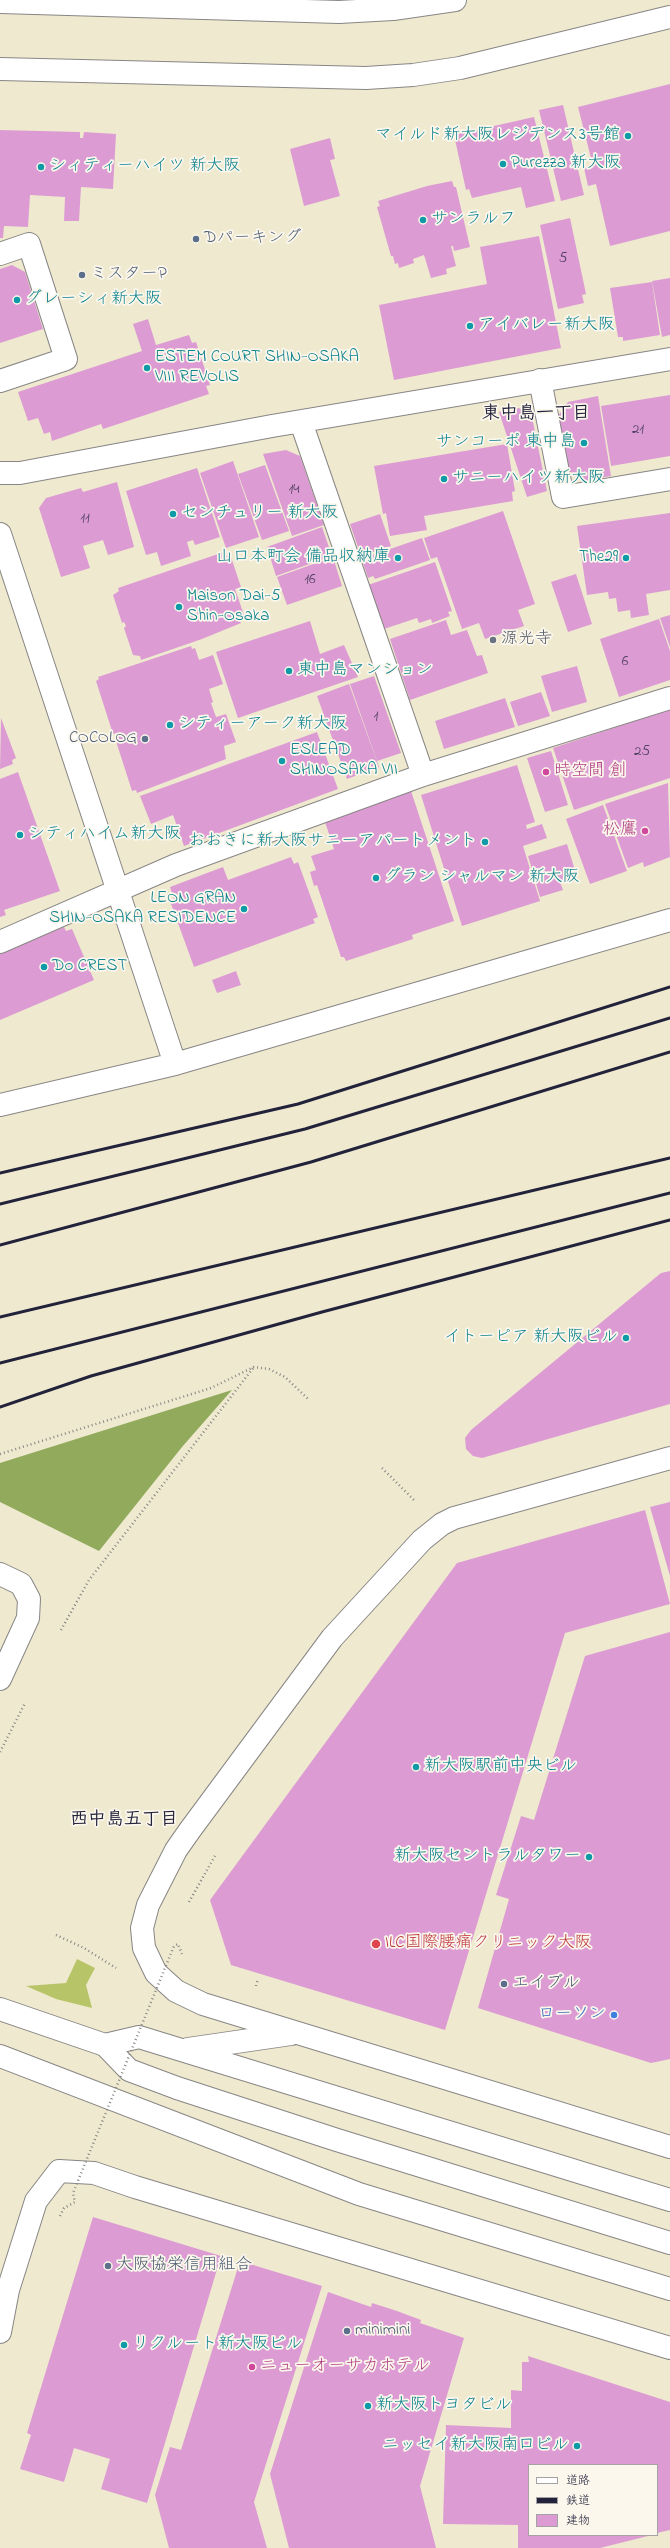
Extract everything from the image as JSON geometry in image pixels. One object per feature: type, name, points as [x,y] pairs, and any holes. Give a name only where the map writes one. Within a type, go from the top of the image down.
[{"type":"main road","points":[[0,2],[340,12],[393,9],[455,0]]},
{"type":"main road","points":[[0,69],[366,78],[413,75],[460,68],[670,17]]},
{"type":"main road","points":[[0,254],[29,244],[66,359],[0,381]]},
{"type":"main road","points":[[0,474],[20,473],[540,380],[670,359]]},
{"type":"main road","points":[[540,380],[563,497],[670,479]]},
{"type":"main road","points":[[301,422],[423,775]]},
{"type":"main road","points":[[0,534],[116,891],[175,1064]]},
{"type":"main road","points":[[0,942],[176,865],[423,775],[670,698]]},
{"type":"main road","points":[[0,1105],[175,1064],[670,920]]},
{"type":"main road","points":[[670,1458],[454,1518],[442,1524],[404,1558],[332,1638],[176,1850],[148,1905],[142,1928],[144,1948],[156,1973],[176,1991],[230,2014],[298,2033],[670,2147]]},
{"type":"main road","points":[[0,1574],[20,1584],[29,1599],[28,1618],[0,1679]]},
{"type":"main road","points":[[0,2009],[105,2045],[128,2070],[177,2088],[670,2243]]},
{"type":"main road","points":[[181,2050],[298,2033]]},
{"type":"main road","points":[[105,2045],[139,2037],[670,2200]]},
{"type":"main road","points":[[0,2056],[359,2194],[670,2289]]},
{"type":"main road","points":[[0,2332],[8,2290],[36,2201],[58,2171],[94,2173],[150,2192],[670,2348]]},
{"type":"path","points":[[0,1454],[211,1388],[254,1367],[269,1369],[285,1377],[308,1399]]},
{"type":"path","points":[[57,1636],[89,1580],[254,1367]]},
{"type":"path","points":[[382,1468],[414,1500]]},
{"type":"path","points":[[0,1752],[26,1699]]},
{"type":"path","points":[[186,1906],[213,1859]]},
{"type":"path","points":[[56,1935],[84,1948],[117,1969]]},
{"type":"path","points":[[60,2216],[64,2208],[75,2202],[73,2193],[174,1946],[178,1944],[182,1954]]},
{"type":"green space","points":[[232,1390],[182,1447],[99,1551],[0,1502],[0,1463]]},
{"type":"green space","points":[[77,1959],[95,1968],[86,1985],[92,2008],[56,1999],[26,1986],[66,1983]]},
{"type":"building","name":"マイルド新大阪レジデンス3号館","points":[[670,84],[670,231],[610,246],[596,184],[588,186],[584,168],[593,166],[578,107]]},
{"type":"building","points":[[563,105],[584,195],[561,201],[539,110]]},
{"type":"building","name":"Purezza 新大阪","points":[[534,117],[555,201],[526,208],[521,187],[472,198],[469,189],[466,190],[454,135]]},
{"type":"building","name":"シィティーハイツ 新大阪","points":[[0,130],[80,132],[80,138],[83,138],[84,132],[116,134],[113,189],[81,187],[79,221],[64,221],[65,197],[30,195],[28,227],[4,226],[3,238],[0,238]]},
{"type":"building","points":[[330,138],[335,159],[330,160],[340,196],[304,206],[290,149]]},
{"type":"building","name":"サンラルフ","points":[[452,181],[454,187],[456,187],[470,247],[454,251],[453,246],[451,246],[456,266],[446,269],[447,274],[431,278],[424,255],[413,259],[414,263],[399,268],[398,263],[395,264],[393,256],[391,256],[377,207],[380,206],[378,201],[427,186]]},
{"type":"building","points":[[570,218],[586,294],[582,295],[584,303],[558,309],[540,225]]},
{"type":"building","name":"アイバレー新大阪","points":[[539,236],[561,348],[394,380],[379,305],[487,284],[480,247]]},
{"type":"building","name":"グレーシィ新大阪","points":[[12,265],[25,272],[43,329],[0,343],[0,269]]},
{"type":"building","points":[[670,278],[670,335],[662,337],[652,281]]},
{"type":"building","points":[[652,282],[660,335],[623,341],[623,337],[618,337],[610,288]]},
{"type":"building","name":"ESTEM COURT SHIN-OSAKA VIII REVOLIS","points":[[148,319],[156,345],[189,335],[192,343],[196,342],[210,385],[206,386],[209,394],[103,429],[101,424],[52,441],[50,432],[44,434],[38,418],[28,421],[18,392],[142,351],[133,324]]},
{"type":"building","points":[[670,395],[670,456],[611,466],[601,406]]},
{"type":"building","name":"サンコーポ 東中島","points":[[598,396],[611,476],[582,481],[568,471],[558,416],[568,402]]},
{"type":"building","points":[[519,408],[532,417],[547,491],[527,497],[499,412]]},
{"type":"building","name":"サニーハイツ新大阪","points":[[507,444],[515,491],[512,492],[513,501],[424,516],[427,530],[390,536],[386,513],[383,514],[374,466]]},
{"type":"building","points":[[286,450],[300,456],[324,525],[292,536],[263,454]]},
{"type":"building","points":[[233,461],[259,537],[226,548],[200,473]]},
{"type":"building","points":[[265,465],[289,531],[262,540],[238,474]]},
{"type":"building","name":"センチュリー 新大阪","points":[[197,468],[220,537],[195,545],[193,540],[187,542],[191,556],[161,566],[157,552],[146,555],[126,491]]},
{"type":"building","points":[[117,482],[134,547],[108,555],[103,540],[83,546],[90,568],[61,577],[39,508],[46,498],[81,488],[83,492]]},
{"type":"building","points":[[503,511],[535,604],[518,610],[524,626],[485,639],[479,623],[462,629],[437,557],[431,559],[424,538]]},
{"type":"building","name":"The29","points":[[670,513],[670,590],[646,594],[649,615],[631,618],[630,610],[618,612],[616,598],[609,599],[608,592],[587,595],[577,526]]},
{"type":"building","points":[[380,514],[391,546],[361,556],[350,524]]},
{"type":"building","points":[[322,527],[332,556],[276,576],[267,547]]},
{"type":"building","name":"山口本町会 備品収納庫","points":[[422,538],[430,560],[375,579],[373,576],[368,578],[363,563],[368,561],[367,557]]},
{"type":"building","name":"Maison Dai-5 Shin-Osaka","points":[[224,552],[225,556],[230,554],[241,587],[235,589],[245,618],[240,620],[241,623],[202,639],[141,660],[140,656],[133,655],[124,628],[126,626],[124,622],[122,623],[113,595],[119,591],[118,588]]},
{"type":"building","points":[[333,557],[342,586],[287,605],[277,577]]},
{"type":"building","points":[[435,562],[452,611],[448,612],[450,616],[432,623],[431,619],[419,623],[417,618],[384,629],[368,585]]},
{"type":"building","points":[[576,574],[592,624],[568,632],[551,582]]},
{"type":"building","points":[[670,615],[670,647],[660,618]]},
{"type":"building","points":[[659,619],[670,651],[670,680],[619,697],[600,639]]},
{"type":"building","points":[[446,620],[451,635],[467,630],[477,656],[482,655],[488,673],[410,700],[390,639]]},
{"type":"building","name":"東中島マンション","points":[[310,621],[320,654],[344,645],[358,677],[238,718],[216,652]]},
{"type":"building","name":"シティーアーク新大阪","points":[[191,646],[192,649],[195,648],[199,660],[213,655],[223,684],[209,689],[213,702],[211,703],[216,717],[226,714],[236,742],[224,746],[226,759],[137,793],[136,790],[132,791],[115,738],[118,737],[117,733],[113,734],[96,681],[99,679],[98,677]]},
{"type":"building","points":[[577,666],[587,702],[552,712],[541,676]]},
{"type":"building","points":[[374,676],[401,753],[377,761],[350,684]]},
{"type":"building","points":[[349,684],[379,767],[347,779],[317,696]]},
{"type":"building","points":[[541,692],[550,716],[518,726],[510,702]]},
{"type":"building","points":[[505,698],[515,727],[444,749],[435,721]]},
{"type":"building","points":[[670,709],[670,778],[574,810],[553,748]]},
{"type":"building","points":[[1,718],[16,758],[12,760],[13,764],[0,769]]},
{"type":"building","name":"ESLEAD SHINOSAKA VII","points":[[317,732],[338,789],[184,846],[173,815],[151,824],[140,796]]},
{"type":"building","points":[[551,751],[568,805],[545,812],[527,758]]},
{"type":"building","name":"おおきに新大阪サニーアパートメント","points":[[517,765],[535,822],[526,825],[527,829],[542,824],[547,838],[523,846],[540,901],[462,926],[421,795]]},
{"type":"building","name":"シティハイム新大阪","points":[[18,772],[60,891],[4,910],[6,915],[0,917],[0,779]]},
{"type":"building","points":[[668,783],[670,857],[644,867],[643,862],[628,868],[605,804]]},
{"type":"building","name":"グラン シャルマン 新大阪","points":[[411,791],[454,921],[412,935],[413,939],[346,961],[344,957],[341,957],[317,885],[314,886],[310,872],[316,870],[311,856],[334,849],[324,819]]},
{"type":"building","points":[[603,805],[627,871],[590,884],[566,819]]},
{"type":"building","points":[[567,844],[577,877],[560,882],[563,890],[540,897],[528,856]]},
{"type":"building","name":"LEON GRAN SHIN-OSAKA RESIDENCE","points":[[291,857],[294,864],[298,862],[318,917],[313,919],[315,923],[194,967],[170,901],[174,899],[170,887],[223,867],[228,880]]},
{"type":"building","name":"Do CREST","points":[[64,927],[66,931],[72,929],[94,980],[0,1020],[0,954]]},
{"type":"building","points":[[236,971],[241,985],[217,993],[212,980]]},
{"type":"building","name":"イトーピア 新大阪ビル","points":[[670,1271],[670,1404],[482,1458],[473,1456],[466,1449],[465,1438],[471,1430],[661,1273]]},
{"type":"building","points":[[670,1502],[670,1576],[650,1507]]},
{"type":"building","name":"新大阪駅前中央ビル","points":[[645,1510],[670,1604],[565,1633],[445,2030],[231,1965],[210,1900],[457,1563]]},
{"type":"building","name":"新大阪セントラルタワー","points":[[670,1632],[670,2059],[651,2063],[478,2008],[509,1899],[496,1895],[521,1816],[534,1820],[585,1656]]},
{"type":"building","name":"リクルート新大阪ビル","points":[[93,2217],[221,2256],[147,2503],[101,2489],[110,2459],[74,2448],[64,2482],[20,2469],[31,2435],[27,2433]]},
{"type":"building","name":"ニューオーサカホテル","points":[[240,2261],[322,2286],[254,2502],[267,2548],[169,2548],[155,2495],[170,2447],[181,2450]]},
{"type":"building","name":"新大阪トヨタビル","points":[[328,2292],[371,2307],[372,2303],[397,2311],[421,2320],[420,2323],[464,2338],[420,2486],[436,2548],[289,2548],[270,2474]]},
{"type":"building","name":"ニッセイ新大阪南口ビル","points":[[528,2356],[670,2402],[670,2530],[658,2533],[658,2464],[528,2464],[528,2536],[648,2536],[600,2548],[518,2548],[518,2525],[443,2524],[446,2425],[511,2428],[511,2390],[522,2391],[522,2362],[529,2362]]},
{"type":"railway","points":[[0,1173],[298,1104],[670,987]]},
{"type":"railway","points":[[0,1204],[305,1129],[670,1018]]},
{"type":"railway","points":[[0,1245],[311,1162],[670,1052]]},
{"type":"railway","points":[[0,1317],[670,1158]]},
{"type":"railway","points":[[0,1363],[670,1193]]},
{"type":"railway","points":[[0,1407],[91,1376],[322,1312],[670,1220]]},
{"type":"place","name":"マイルド新大阪レジデンス3号館","points":[[628,136]]},
{"type":"place","name":"Purezza 新大阪","points":[[503,164]]},
{"type":"place","name":"シィティーハイツ 新大阪","points":[[41,167]]},
{"type":"place","name":"サンラルフ","points":[[423,220]]},
{"type":"place","name":"Dパーキング","points":[[196,239]]},
{"type":"place","name":"ミスターP","points":[[82,275]]},
{"type":"place","name":"グレーシィ新大阪","points":[[17,300]]},
{"type":"place","name":"アイバレー新大阪","points":[[470,326]]},
{"type":"place","name":"ESTEM COURT SHIN-OSAKA VIII REVOLIS","points":[[147,368]]},
{"type":"place","name":"サンコーポ 東中島","points":[[584,443]]},
{"type":"place","name":"サニーハイツ新大阪","points":[[444,479]]},
{"type":"place","name":"センチュリー 新大阪","points":[[173,514]]},
{"type":"place","name":"山口本町会 備品収納庫","points":[[398,558]]},
{"type":"place","name":"The29","points":[[626,558]]},
{"type":"place","name":"Maison Dai-5 Shin-Osaka","points":[[179,607]]},
{"type":"place","name":"源光寺","points":[[493,640]]},
{"type":"place","name":"東中島マンション","points":[[289,671]]},
{"type":"place","name":"シティーアーク新大阪","points":[[170,725]]},
{"type":"place","name":"COCOLOG","points":[[145,739]]},
{"type":"place","name":"ESLEAD SHINOSAKA VII","points":[[282,761]]},
{"type":"place","name":"時空間 創","points":[[546,772]]},
{"type":"place","name":"松鷹","points":[[645,831]]},
{"type":"place","name":"シティハイム新大阪","points":[[20,835]]},
{"type":"place","name":"おおきに新大阪サニーアパートメント","points":[[485,842]]},
{"type":"place","name":"グラン シャルマン 新大阪","points":[[376,878]]},
{"type":"place","name":"LEON GRAN SHIN-OSAKA RESIDENCE","points":[[244,909]]},
{"type":"place","name":"Do CREST","points":[[44,967]]},
{"type":"place","name":"イトーピア 新大阪ビル","points":[[626,1338]]},
{"type":"place","name":"新大阪駅前中央ビル","points":[[416,1767]]},
{"type":"place","name":"新大阪セントラルタワー","points":[[589,1857]]},
{"type":"place","name":"ILC国際腰痛クリニック大阪","points":[[376,1944]]},
{"type":"place","name":"エイブル","points":[[504,1984]]},
{"type":"place","name":"ローソン","points":[[614,2015]]},
{"type":"place","name":"大阪協栄信用組合","points":[[108,2266]]},
{"type":"place","name":"minimini","points":[[347,2331]]},
{"type":"place","name":"リクルート新大阪ビル","points":[[124,2345]]},
{"type":"place","name":"ニューオーサカホテル","points":[[252,2367]]},
{"type":"place","name":"新大阪トヨタビル","points":[[368,2406]]},
{"type":"place","name":"ニッセイ新大阪南口ビル","points":[[577,2446]]},
{"type":"district","name":"東中島一丁目","points":[[536,415]]},
{"type":"district","name":"西中島五丁目","points":[[124,1821]]}]
